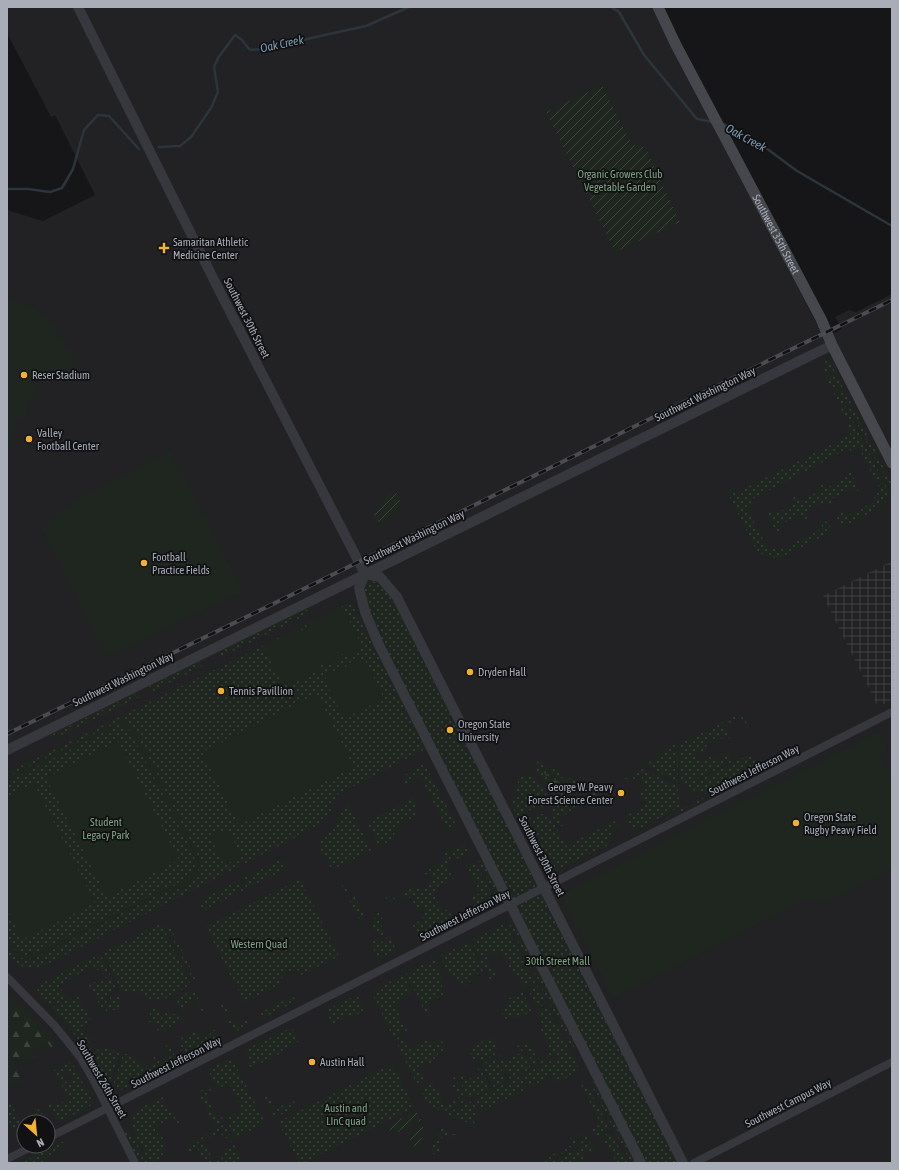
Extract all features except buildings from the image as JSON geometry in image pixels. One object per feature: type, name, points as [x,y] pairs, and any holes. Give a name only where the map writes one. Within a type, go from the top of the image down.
[{"type":"main road","name":"Southwest 35th Street","points":[[658,7],[676,45],[823,324],[832,345],[892,463]]},
{"type":"street","name":"Southwest 30th Street","points":[[78,7],[221,294],[364,574],[380,577],[397,596],[683,1163]]},
{"type":"street","name":"Southwest Washington Way","points":[[7,750],[832,345]]},
{"type":"street","points":[[364,574],[358,588],[365,612],[378,643],[641,1163]]},
{"type":"street","name":"Southwest Jefferson Way","points":[[56,1134],[892,712]]},
{"type":"street","name":"Southwest 26th Street","points":[[7,977],[56,1026],[80,1057],[108,1108],[135,1163]]},
{"type":"street","name":"Southwest Campus Way","points":[[694,1163],[892,1062]]},
{"type":"street","points":[[7,1159],[17,1154]]},
{"type":"shaded area","name":"Oregon State University","points":[[7,7],[652,7],[824,338],[842,329],[835,317],[849,310],[856,312],[892,294],[892,1163],[7,1163],[7,210],[43,221],[95,195],[55,115],[51,117],[7,33]]},
{"type":"shaded area","points":[[892,561],[892,700],[878,707],[823,596]]},
{"type":"green space","name":"Organic Growers Club Vegetable Garden","points":[[602,85],[632,145],[645,147],[680,222],[615,252],[546,112]]},
{"type":"green space","name":"Reser Stadium","points":[[11,299],[32,307],[48,317],[72,356],[76,367],[73,370],[74,376],[68,390],[62,367],[53,373],[50,369],[35,380],[39,386],[37,392],[35,392],[25,419],[19,417],[7,451],[7,303],[9,303]]},
{"type":"green space","points":[[829,360],[891,482],[888,484],[825,362]]},
{"type":"green space","points":[[825,366],[883,480],[877,483],[859,448],[851,452],[849,448],[750,500],[753,506],[747,509],[768,549],[773,547],[777,552],[823,528],[820,522],[822,521],[828,523],[832,530],[831,532],[784,556],[776,558],[768,557],[761,554],[755,548],[727,492],[733,489],[734,491],[738,492],[850,435],[851,430],[822,368]]},
{"type":"green space","name":"Football Practice Fields","points":[[170,451],[243,591],[108,657],[41,529],[61,510],[82,497]]},
{"type":"green space","points":[[847,471],[851,473],[856,482],[858,487],[857,492],[855,492],[852,488],[831,499],[833,503],[832,505],[829,505],[826,501],[805,512],[808,518],[804,520],[801,514],[780,525],[781,531],[776,531],[768,516],[768,512],[772,511],[774,515],[796,503],[793,499],[794,497],[797,497],[800,502],[821,490],[819,486],[820,484],[823,484],[825,489],[847,477],[845,473]]},
{"type":"green space","points":[[884,482],[891,495],[886,498],[887,501],[876,506],[877,509],[844,526],[840,525],[837,518],[839,513],[842,511],[845,517],[876,501],[873,495],[881,491],[878,485]]},
{"type":"green space","points":[[390,492],[397,494],[400,501],[396,511],[383,522],[379,522],[375,519],[375,511]]},
{"type":"green space","name":"30th Street Mall","points":[[373,581],[383,588],[384,591],[386,591],[394,603],[678,1163],[644,1163],[374,629],[362,587]]},
{"type":"green space","name":"Student Legacy Park","points":[[351,602],[425,749],[336,795],[331,810],[326,818],[300,835],[47,964],[39,967],[28,968],[19,965],[11,959],[7,955],[7,773]]},
{"type":"green space","points":[[310,608],[312,612],[220,657],[218,653]]},
{"type":"green space","points":[[338,608],[344,610],[361,644],[359,650],[348,656],[342,654],[339,660],[328,666],[322,664],[320,670],[289,686],[282,684],[265,651],[267,645],[298,628],[305,631],[307,624]]},
{"type":"green space","points":[[359,658],[365,660],[382,694],[380,701],[349,716],[342,714],[325,681],[327,674],[339,668],[345,670],[347,664]]},
{"type":"green space","points":[[200,662],[202,666],[151,692],[148,687]]},
{"type":"green space","points":[[139,692],[141,696],[53,739],[51,735]]},
{"type":"green space","points":[[317,694],[354,767],[239,825],[202,752]]},
{"type":"green space","points":[[742,713],[747,724],[745,725],[741,717],[724,725],[730,738],[728,739],[726,735],[723,737],[717,725]]},
{"type":"green space","points":[[120,721],[125,721],[132,725],[196,850],[199,859],[199,869],[192,881],[180,889],[164,892],[39,956],[25,959],[21,958],[10,951],[7,947],[7,939],[17,952],[24,955],[33,954],[167,887],[184,883],[193,872],[195,863],[193,853],[129,729],[118,725],[7,782],[7,777]]},
{"type":"green space","points":[[716,728],[722,739],[716,740],[717,742],[713,744],[710,741],[706,743],[706,752],[703,754],[701,750],[696,753],[698,756],[696,757],[702,763],[706,761],[705,757],[708,755],[714,759],[716,758],[717,760],[720,758],[719,756],[728,752],[733,761],[683,785],[681,784],[680,741],[683,739],[684,742]]},
{"type":"green space","name":"Oregon State Rugby Peavy Field","points":[[879,732],[887,748],[880,755],[892,779],[892,868],[824,904],[818,899],[803,901],[613,998],[563,899],[562,896],[564,893]]},
{"type":"green space","points":[[118,741],[179,860],[107,897],[46,778]]},
{"type":"green space","points":[[677,742],[678,782],[646,765],[669,746]]},
{"type":"green space","points":[[751,754],[758,767],[703,795],[686,786],[699,778],[700,780]]},
{"type":"green space","points":[[541,761],[564,776],[581,783],[583,789],[577,793],[565,796],[554,792],[544,783],[537,772],[536,764],[537,762]]},
{"type":"green space","points":[[425,764],[457,827],[448,831],[420,776],[405,785],[404,781],[407,774]]},
{"type":"green space","points":[[763,767],[762,770],[665,820],[668,816]]},
{"type":"green space","points":[[543,769],[546,769],[560,777],[572,788],[558,788],[548,778]]},
{"type":"green space","points":[[643,769],[678,787],[679,807],[639,829],[636,829],[629,823],[626,816],[646,805],[639,791],[646,787],[641,776],[626,783],[624,779]]},
{"type":"green space","points":[[526,775],[534,778],[551,803],[542,807],[541,805],[522,813],[523,815],[517,817],[512,804],[519,779]]},
{"type":"green space","points":[[34,783],[95,903],[22,940],[7,909],[7,797]]},
{"type":"green space","points":[[599,790],[602,795],[560,817],[564,825],[560,827],[552,816],[551,811],[554,807]]},
{"type":"green space","points":[[413,798],[417,805],[412,808],[416,816],[398,827],[394,834],[394,839],[379,846],[367,822]]},
{"type":"green space","points":[[348,804],[371,850],[332,870],[319,846],[319,842],[335,828],[341,811]]},
{"type":"green space","points":[[539,814],[545,815],[555,825],[566,846],[617,820],[618,825],[614,828],[608,845],[548,874],[545,872],[521,825],[522,822]]},
{"type":"green space","points":[[227,828],[242,857],[224,865],[210,837]]},
{"type":"green space","points":[[465,842],[470,852],[453,861],[451,849],[453,848],[455,850],[464,846],[463,843]]},
{"type":"green space","points":[[449,850],[451,862],[446,865],[454,879],[437,887],[438,890],[433,893],[443,912],[448,909],[454,921],[430,933],[421,915],[425,913],[422,907],[417,909],[411,897],[405,901],[402,895],[388,902],[386,897],[390,895],[392,899],[418,885],[421,891],[429,887],[427,883],[433,880],[429,873],[423,875],[422,873],[447,860],[444,853]]},
{"type":"green space","points":[[279,860],[284,861],[289,867],[247,889],[242,879]]},
{"type":"green space","points":[[475,861],[495,901],[476,910],[471,898],[480,893],[466,865]]},
{"type":"green space","points":[[478,861],[481,861],[484,864],[501,897],[497,899]]},
{"type":"green space","name":"Western Quad","points":[[300,879],[339,956],[301,975],[298,970],[294,972],[290,971],[285,974],[284,977],[279,979],[281,984],[244,1003],[235,982],[234,983],[206,927]]},
{"type":"green space","points":[[239,880],[244,890],[203,911],[201,906],[203,899]]},
{"type":"green space","points":[[344,884],[351,899],[355,897],[364,915],[364,919],[360,921],[342,885]]},
{"type":"green space","points":[[379,912],[384,922],[381,924],[385,933],[380,936],[377,931],[373,933],[374,919]]},
{"type":"green space","points":[[422,920],[429,934],[419,939],[412,925]]},
{"type":"green space","points":[[512,920],[575,1044],[572,1048],[508,922]]},
{"type":"green space","points":[[505,923],[535,982],[524,988],[516,973],[513,975],[501,951],[494,955],[492,952],[480,958],[471,940]]},
{"type":"green space","points":[[157,925],[162,925],[190,983],[189,986],[159,1002],[140,993],[132,993],[121,990],[104,954],[106,951]]},
{"type":"green space","points":[[170,927],[196,978],[193,980],[167,928]]},
{"type":"green space","points":[[390,937],[396,950],[377,960],[372,942],[380,938],[383,943],[387,941],[386,938]]},
{"type":"green space","points":[[468,942],[483,971],[472,977],[473,980],[463,987],[460,982],[448,971],[439,956]]},
{"type":"green space","points":[[492,954],[487,958],[497,978],[491,981],[480,960]]},
{"type":"green space","points":[[97,955],[102,957],[111,976],[105,978],[100,969],[97,970],[94,966],[59,985],[65,996],[73,993],[50,1007],[37,994],[38,985]]},
{"type":"green space","points":[[434,959],[441,974],[442,987],[445,994],[428,1003],[431,1010],[427,1013],[425,1012],[406,973]]},
{"type":"green space","points":[[403,975],[412,992],[399,999],[400,1002],[394,1005],[407,1030],[393,1037],[373,995],[375,990]]},
{"type":"green space","points":[[101,979],[103,982],[112,979],[116,987],[113,991],[109,991],[104,1013],[89,985]]},
{"type":"green space","points":[[537,985],[546,1004],[537,1008],[528,990]]},
{"type":"green space","points":[[194,990],[204,1010],[202,1011],[195,999],[183,1006],[187,1015],[185,1016],[176,999]]},
{"type":"green space","points":[[7,991],[39,1022],[58,1048],[53,1050],[48,1043],[32,1050],[35,1057],[16,1066],[22,1080],[7,1087]]},
{"type":"green space","points":[[523,992],[532,1011],[518,1018],[512,1016],[505,1019],[500,1009],[507,1006],[508,999]]},
{"type":"green space","points":[[77,995],[91,1021],[81,1027],[87,1038],[95,1035],[89,1040],[90,1045],[93,1048],[87,1052],[68,1026],[51,1008],[57,1005],[60,1009],[62,1008],[60,1004]]},
{"type":"green space","points":[[111,995],[122,998],[118,1012],[116,1009],[105,1014]]},
{"type":"green space","points":[[293,996],[296,1001],[261,1019],[258,1014]]},
{"type":"green space","points":[[355,996],[358,997],[365,1010],[351,1018],[349,1015],[332,1024],[326,1010]]},
{"type":"green space","points":[[224,1004],[233,1021],[236,1020],[238,1024],[247,1019],[250,1024],[234,1032],[221,1006]]},
{"type":"green space","points":[[547,1007],[569,1049],[548,1060],[545,1055],[552,1052],[540,1029],[544,1027],[536,1012]]},
{"type":"green space","points":[[152,1008],[164,1013],[158,1031],[153,1021],[147,1022]]},
{"type":"green space","points":[[168,1012],[185,1019],[161,1032],[160,1030],[165,1014]]},
{"type":"green space","points":[[208,1027],[210,1027],[212,1031],[215,1030],[220,1040],[187,1057],[178,1040],[195,1031],[200,1040],[211,1034]]},
{"type":"green space","points":[[292,1027],[299,1041],[282,1050],[283,1052],[251,1068],[248,1063],[251,1061],[245,1050]]},
{"type":"green space","points":[[401,1036],[409,1050],[428,1040],[433,1043],[441,1039],[445,1049],[438,1053],[437,1059],[418,1069],[425,1082],[418,1086],[395,1039]]},
{"type":"green space","points":[[492,1037],[498,1049],[493,1051],[495,1055],[481,1062],[479,1059],[474,1061],[468,1049]]},
{"type":"green space","points":[[528,1041],[537,1059],[543,1056],[546,1061],[534,1067],[523,1043]]},
{"type":"green space","points":[[169,1044],[178,1062],[151,1075],[146,1066],[151,1065],[155,1061],[152,1054],[153,1053],[157,1062],[168,1056],[165,1049]]},
{"type":"green space","points":[[520,1045],[531,1068],[510,1079],[498,1056],[501,1054],[505,1061],[519,1054],[516,1047]]},
{"type":"green space","points":[[109,1047],[119,1054],[107,1088],[89,1054],[102,1048],[103,1050]]},
{"type":"green space","points":[[570,1051],[580,1071],[556,1083],[552,1076],[529,1088],[523,1075]]},
{"type":"green space","points":[[126,1054],[132,1056],[134,1055],[138,1061],[140,1061],[148,1077],[119,1091],[113,1090],[112,1088],[123,1055]]},
{"type":"green space","points":[[496,1057],[507,1080],[494,1087],[482,1064]]},
{"type":"green space","points":[[232,1058],[265,1123],[235,1138],[226,1119],[243,1110],[229,1083],[217,1089],[208,1070]]},
{"type":"green space","points":[[69,1062],[73,1065],[94,1104],[59,1122],[53,1109],[49,1111],[47,1105],[52,1102],[54,1106],[69,1099],[54,1070],[62,1066],[64,1071],[63,1079],[66,1082],[70,1082],[72,1080],[72,1076],[67,1073],[64,1065]]},
{"type":"green space","name":"Austin and LInC quad","points":[[392,1064],[414,1107],[303,1163],[299,1163],[278,1122]]},
{"type":"green space","points":[[479,1066],[491,1088],[469,1099],[457,1076],[463,1073],[467,1080],[480,1073],[477,1067]]},
{"type":"green space","points":[[520,1076],[527,1089],[481,1112],[475,1099]]},
{"type":"green space","points":[[455,1077],[466,1101],[455,1106],[453,1102],[459,1099],[450,1080]]},
{"type":"green space","points":[[584,1080],[610,1129],[596,1137],[592,1129],[601,1124],[581,1084]]},
{"type":"green space","points":[[433,1082],[445,1106],[451,1103],[453,1107],[443,1112],[432,1106],[426,1100],[420,1089]]},
{"type":"green space","points":[[590,1083],[595,1083],[635,1163],[631,1163]]},
{"type":"green space","points":[[212,1085],[214,1088],[208,1091],[209,1093],[206,1095],[217,1118],[221,1116],[223,1120],[222,1123],[215,1126],[198,1092]]},
{"type":"green space","points":[[7,1096],[16,1114],[16,1134],[7,1117]]},
{"type":"green space","points":[[268,1096],[275,1109],[293,1100],[296,1106],[275,1118],[265,1097]]},
{"type":"green space","points":[[163,1097],[169,1112],[177,1117],[180,1124],[178,1125],[173,1117],[155,1127],[159,1136],[161,1135],[166,1144],[162,1149],[165,1156],[152,1162],[149,1160],[136,1137],[131,1118],[138,1110]]},
{"type":"green space","points":[[472,1101],[479,1114],[472,1117],[475,1124],[474,1125],[448,1115],[449,1112]]},
{"type":"green space","points":[[40,1109],[42,1114],[35,1114],[34,1111]]},
{"type":"green space","points":[[416,1111],[421,1120],[392,1135],[387,1126]]},
{"type":"green space","points":[[223,1125],[233,1141],[232,1143],[221,1135],[223,1131],[221,1130],[218,1132],[220,1135],[211,1136],[204,1142],[200,1139],[201,1138]]},
{"type":"green space","points":[[422,1125],[425,1131],[416,1151],[407,1133]]},
{"type":"green space","points":[[442,1128],[452,1134],[455,1134],[456,1137],[452,1139],[449,1134],[440,1139],[441,1141],[437,1144],[440,1151],[433,1154],[431,1150]]},
{"type":"green space","points":[[125,1129],[134,1138],[147,1163],[140,1163],[123,1130]]},
{"type":"green space","points":[[611,1132],[627,1163],[617,1163],[607,1146],[602,1136]]},
{"type":"green space","points":[[579,1133],[581,1135],[574,1138],[577,1144],[585,1140],[583,1134],[585,1133],[590,1139],[544,1163],[536,1163],[572,1145],[570,1138]]},
{"type":"green space","points":[[66,1140],[62,1149],[56,1152],[56,1145]]},
{"type":"green space","points":[[195,1141],[202,1144],[207,1149],[212,1163],[208,1163],[206,1159],[204,1159],[197,1148],[189,1152],[187,1148],[189,1147],[188,1145]]},
{"type":"green space","points":[[591,1142],[592,1143],[587,1146],[589,1149],[593,1146],[596,1152],[591,1154],[589,1150],[582,1154],[584,1158],[573,1163],[550,1163]]},
{"type":"green space","points":[[233,1145],[241,1158],[240,1162],[215,1163],[216,1160],[224,1156],[224,1149]]},
{"type":"green space","points":[[39,1154],[52,1154],[44,1158],[46,1163],[21,1163]]},
{"type":"waterway","name":"Oak Creek","points":[[159,147],[180,146],[191,137],[211,108],[218,92],[214,67],[218,58],[235,35],[241,39],[250,50],[261,49],[366,26],[409,7]]},
{"type":"waterway","name":"Oak Creek","points":[[611,7],[619,12],[644,55],[697,119],[713,122]]},
{"type":"waterway","name":"Oak Creek","points":[[7,189],[28,189],[50,192],[62,188],[73,169],[84,130],[98,115],[109,116],[139,149]]},
{"type":"waterway","name":"Oak Creek","points":[[722,124],[758,142],[797,171],[892,226]]},
{"type":"railway","points":[[7,734],[892,300]]},
{"type":"place","name":"Samaritan Athletic Medicine Center","points":[[164,248]]},
{"type":"place","name":"Reser Stadium","points":[[24,375]]},
{"type":"place","name":"Valley Football Center","points":[[29,439]]},
{"type":"place","name":"Football Practice Fields","points":[[144,563]]},
{"type":"place","name":"Dryden Hall","points":[[470,672]]},
{"type":"place","name":"Tennis Pavillion","points":[[221,691]]},
{"type":"place","name":"Oregon State University","points":[[450,730]]},
{"type":"place","name":"George W. Peavy Forest Science Center","points":[[621,793]]},
{"type":"place","name":"Oregon State Rugby Peavy Field","points":[[796,823]]},
{"type":"place","name":"Austin Hall","points":[[312,1062]]}]
